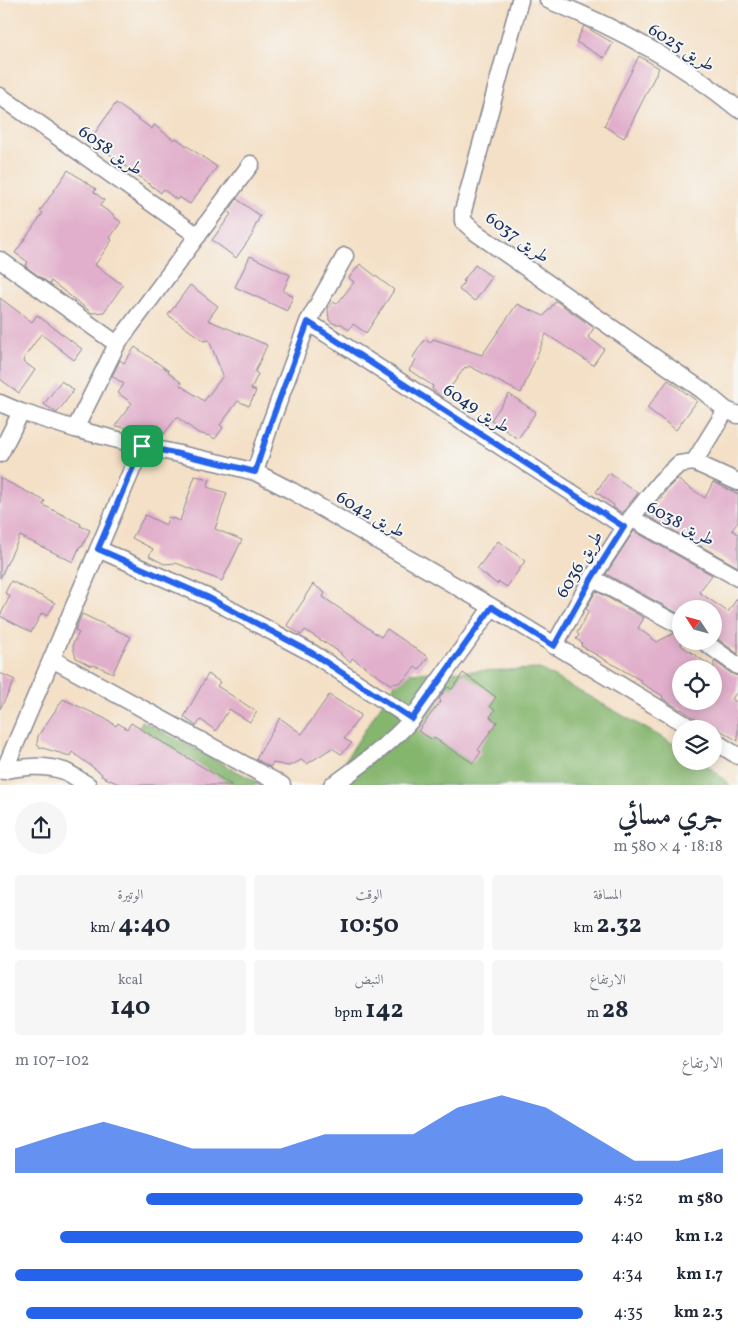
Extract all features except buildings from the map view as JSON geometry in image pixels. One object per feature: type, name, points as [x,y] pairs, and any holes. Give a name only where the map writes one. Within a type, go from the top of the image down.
[{"type":"street","name":"طريق 6037","points":[[520,0],[463,211],[462,221],[483,238],[702,390],[732,413]]},
{"type":"street","name":"طريق 6025","points":[[548,0],[616,30],[655,52],[693,76],[738,109]]},
{"type":"street","name":"طريق 6058","points":[[0,96],[198,236]]},
{"type":"street","points":[[75,429],[117,344],[251,164]]},
{"type":"street","points":[[255,472],[271,422],[308,322],[345,256]]},
{"type":"street","points":[[0,260],[117,344]]},
{"type":"street","name":"طريق 6049","points":[[308,322],[628,522]]},
{"type":"street","name":"طريق 6042","points":[[0,403],[20,412],[75,429],[255,472],[292,491],[492,607],[678,720]]},
{"type":"street","points":[[0,454],[20,412]]},
{"type":"street","points":[[732,413],[694,462],[738,482]]},
{"type":"street","points":[[2,771],[52,659],[142,446]]},
{"type":"street","name":"طريق 6036","points":[[554,646],[592,578],[628,522],[660,482],[679,464],[694,462]]},
{"type":"street","name":"طريق 6038","points":[[628,522],[738,578]]},
{"type":"street","points":[[98,549],[207,597],[312,653],[412,719]]},
{"type":"street","points":[[592,578],[672,621]]},
{"type":"street","points":[[332,785],[339,782],[391,741],[412,719],[492,607]]},
{"type":"street","points":[[716,650],[738,666]]},
{"type":"street","points":[[52,659],[282,785]]},
{"type":"street","points":[[722,747],[738,756]]},
{"type":"street","points":[[2,771],[42,767],[64,771],[88,785]]},
{"type":"green space","points":[[540,669],[672,743],[672,770],[713,770],[730,785],[329,785],[402,673]]},
{"type":"green space","points":[[142,721],[263,785],[125,785],[116,776]]},
{"type":"route","points":[[308,322],[624,527],[592,578],[554,646],[492,607],[412,719],[312,653],[207,597],[98,549],[142,446],[255,472],[271,422],[308,322]]}]
